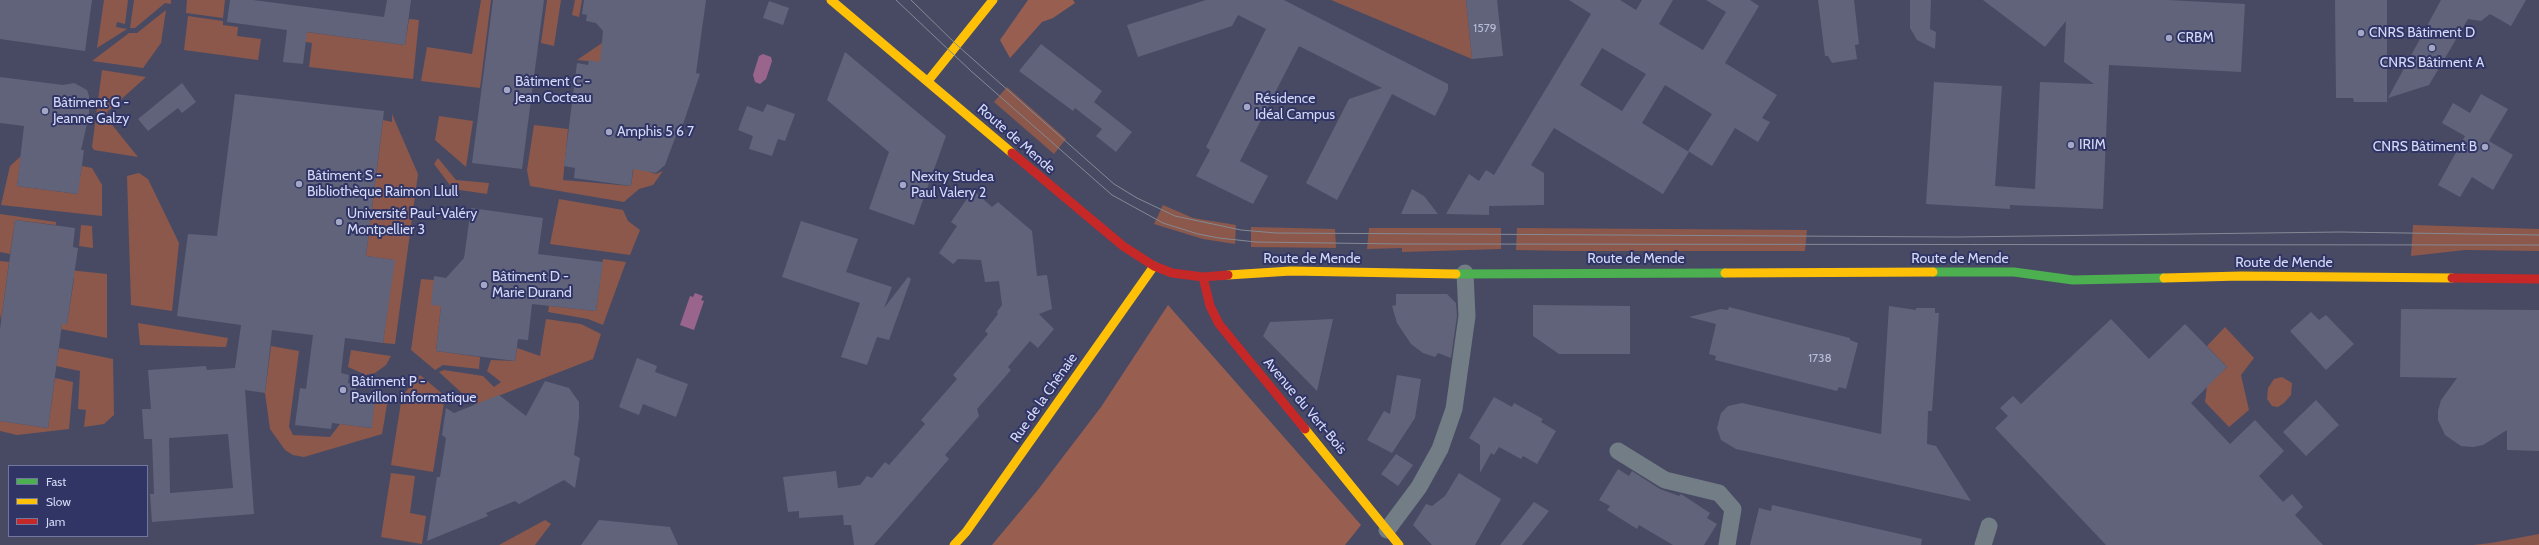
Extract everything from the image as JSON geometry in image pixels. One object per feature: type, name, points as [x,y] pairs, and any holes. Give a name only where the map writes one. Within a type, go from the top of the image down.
[{"type":"main road","name":"Route de Mende","points":[[831,0],[1077,209],[1123,246],[1154,266],[1172,273],[1203,277],[1291,271],[1465,273],[2014,272],[2073,280],[2241,276],[2539,279]]},
{"type":"main road","points":[[928,81],[958,46],[993,0]]},
{"type":"main road","name":"Rue de la Chênaie","points":[[954,545],[970,526],[1154,266]]},
{"type":"main road","name":"Avenue du Vert-Bois","points":[[1203,277],[1210,306],[1219,324],[1399,545]]},
{"type":"street","points":[[1387,530],[1419,487],[1440,449],[1454,409],[1467,316],[1465,273]]},
{"type":"street","points":[[1618,451],[1665,480],[1719,493],[1733,509],[1727,545]]},
{"type":"street","points":[[1983,545],[1989,526]]},
{"type":"shaded area","points":[[104,0],[128,0],[125,24],[117,22],[116,27],[127,29],[97,48]]},
{"type":"shaded area","points":[[134,0],[171,0],[171,4],[165,3],[135,28],[130,28]]},
{"type":"shaded area","points":[[187,0],[225,0],[223,18],[186,13]]},
{"type":"shaded area","points":[[481,0],[491,0],[480,88],[421,81],[427,47],[472,54]]},
{"type":"shaded area","points":[[547,0],[561,0],[554,46],[541,43]]},
{"type":"shaded area","points":[[575,0],[582,0],[579,17],[572,15]]},
{"type":"shaded area","points":[[1028,0],[1073,0],[1075,3],[1053,18],[1042,22],[1010,58],[1000,40]]},
{"type":"shaded area","points":[[1331,0],[1466,0],[1472,59]]},
{"type":"shaded area","points":[[166,10],[161,43],[143,68],[92,61],[129,33],[137,33]]},
{"type":"shaded area","points":[[188,16],[223,21],[223,25],[238,27],[237,36],[261,39],[258,60],[184,50]]},
{"type":"shaded area","points":[[409,19],[419,20],[413,79],[309,67],[312,43],[297,40],[298,31],[405,45]]},
{"type":"shaded area","points":[[602,43],[647,67],[577,60]]},
{"type":"shaded area","points":[[763,54],[771,57],[772,61],[766,79],[760,84],[755,82],[753,75],[759,56]]},
{"type":"shaded area","points":[[102,70],[146,77],[107,112],[113,126],[138,157],[94,150],[92,147]]},
{"type":"shaded area","points":[[1007,87],[1066,139],[1054,154],[994,102]]},
{"type":"shaded area","points":[[642,112],[644,170],[656,174],[663,171],[653,185],[639,189],[624,202],[530,186],[527,170],[534,125],[568,129],[563,180],[631,186]]},
{"type":"shaded area","points":[[392,114],[418,174],[395,344],[383,343],[394,260],[366,256],[383,120],[392,122]]},
{"type":"shaded area","points":[[439,116],[473,121],[466,167],[435,140]]},
{"type":"shaded area","points":[[21,156],[17,186],[77,194],[82,166],[92,168],[102,185],[102,216],[1,205],[10,166]]},
{"type":"shaded area","points":[[438,158],[456,180],[489,183],[487,194],[453,189],[434,164]]},
{"type":"shaded area","points":[[139,173],[148,179],[179,243],[172,311],[131,305],[127,176]]},
{"type":"shaded area","points":[[559,199],[623,210],[628,221],[640,230],[630,255],[550,244]]},
{"type":"shaded area","points":[[1163,205],[1193,218],[1236,225],[1235,244],[1203,239],[1154,224]]},
{"type":"shaded area","points":[[0,214],[56,222],[56,225],[15,220],[10,254],[0,252]]},
{"type":"shaded area","points":[[81,225],[92,226],[93,248],[79,246]]},
{"type":"shaded area","points":[[2413,225],[2539,229],[2539,251],[2465,250],[2411,256]]},
{"type":"shaded area","points":[[1251,227],[1335,229],[1336,248],[1251,247]]},
{"type":"shaded area","points":[[1369,228],[1501,228],[1501,249],[1402,252],[1402,248],[1367,249]]},
{"type":"shaded area","points":[[1517,228],[1807,230],[1805,251],[1572,251],[1516,250]]},
{"type":"shaded area","points":[[603,259],[626,262],[603,325],[588,319],[548,312],[549,306],[596,311]]},
{"type":"shaded area","points":[[0,261],[9,262],[1,321],[0,312]]},
{"type":"shaded area","points":[[69,270],[107,274],[107,338],[61,329],[62,324],[67,324],[74,279]]},
{"type":"shaded area","points":[[421,279],[434,280],[441,306],[436,351],[480,357],[479,369],[443,365],[435,370],[411,350]]},
{"type":"shaded area","points":[[695,293],[703,296],[701,300],[704,301],[694,330],[680,325],[690,296],[693,297]]},
{"type":"shaded area","points":[[1168,305],[1361,525],[1345,545],[992,545],[1037,491],[1101,407]]},
{"type":"shaded area","points":[[546,319],[581,324],[601,334],[593,359],[475,405],[439,372],[444,370],[483,376],[494,387],[501,382],[487,371],[491,360],[515,361],[517,348],[540,356]]},
{"type":"shaded area","points":[[138,323],[228,338],[226,347],[140,345]]},
{"type":"shaded area","points":[[2225,327],[2254,358],[2241,375],[2249,410],[2229,427],[2205,402],[2207,386],[2227,367],[2207,346]]},
{"type":"shaded area","points":[[271,346],[299,351],[289,427],[293,435],[330,437],[340,424],[371,428],[375,397],[388,399],[382,434],[304,457],[293,455],[285,450],[270,429],[265,393]]},
{"type":"shaded area","points":[[59,348],[113,359],[114,415],[104,424],[84,427],[86,410],[78,409],[80,371],[56,366]]},
{"type":"shaded area","points":[[351,350],[391,356],[386,365],[375,373],[366,375],[348,367]]},
{"type":"shaded area","points":[[420,375],[445,396],[433,472],[391,465],[402,396]]},
{"type":"shaded area","points":[[2282,377],[2292,383],[2291,395],[2278,407],[2272,406],[2267,399],[2268,388],[2274,379]]},
{"type":"shaded area","points":[[55,378],[73,382],[69,429],[17,435],[0,431],[0,421],[48,428]]},
{"type":"shaded area","points":[[391,473],[415,476],[410,513],[426,516],[422,544],[381,537]]},
{"type":"shaded area","points":[[545,520],[551,524],[535,545],[499,545]]},
{"type":"shaded area","points":[[2539,534],[2539,545],[2473,545],[2491,543]]},
{"type":"building","points":[[0,0],[92,0],[85,51],[0,39]]},
{"type":"building","points":[[230,0],[253,0],[384,17],[387,0],[411,0],[405,45],[307,32],[303,64],[283,62],[287,30],[227,22]]},
{"type":"building","name":"Bâtiment C - Jean Cocteau","points":[[493,0],[544,0],[522,169],[472,163]]},
{"type":"building","points":[[584,0],[706,0],[696,73],[700,74],[680,133],[677,133],[665,165],[656,173],[633,169],[631,186],[574,178],[575,168],[564,166],[577,63],[588,65],[589,60],[600,62],[603,31],[596,23],[586,21],[587,15],[582,14]]},
{"type":"building","name":"Résidence Idéal Campus","points":[[1206,0],[1284,0],[1448,84],[1448,90],[1435,116],[1392,94],[1337,200],[1306,183],[1349,99],[1382,88],[1299,46],[1240,161],[1268,176],[1253,204],[1196,176],[1210,150],[1206,147],[1266,29],[1238,15],[1232,26],[1138,57],[1127,25]]},
{"type":"building","points":[[1466,0],[1497,0],[1503,56],[1472,59]]},
{"type":"building","points":[[1569,0],[1620,0],[1636,10],[1642,0],[1673,0],[1659,24],[1703,50],[1726,12],[1706,0],[1750,0],[1759,6],[1725,63],[1777,95],[1762,118],[1770,122],[1758,142],[1735,128],[1712,166],[1688,151],[1712,114],[1665,85],[1642,123],[1689,152],[1663,194],[1554,128],[1531,165],[1544,173],[1544,205],[1489,206],[1489,215],[1446,214],[1469,174],[1479,181],[1486,170],[1494,175],[1591,14]],"holes":[[[1602,48],[1646,74],[1622,111],[1580,85]]]},
{"type":"building","points":[[1818,0],[1854,0],[1859,44],[1855,45],[1857,59],[1832,63],[1828,56],[1825,56]]},
{"type":"building","points":[[1910,0],[1931,0],[1930,29],[1936,32],[1935,49],[1917,40],[1910,28]]},
{"type":"building","points":[[1983,0],[2168,0],[2245,4],[2241,72],[2109,65],[2103,209],[2010,205],[2010,209],[1926,204],[1934,82],[2002,86],[1995,186],[2035,189],[2040,82],[2094,84],[2064,62],[2066,21],[2045,47]]},
{"type":"building","name":"CNRS Bâtiment D","points":[[2335,0],[2387,0],[2387,102],[2354,102],[2353,98],[2336,98]]},
{"type":"building","name":"CNRS Bâtiment A","points":[[2441,0],[2526,0],[2511,26],[2490,14],[2481,21],[2468,19],[2429,85],[2388,98]]},
{"type":"building","points":[[769,1],[789,8],[783,25],[763,18]]},
{"type":"building","points":[[1041,44],[1102,91],[1094,102],[1132,132],[1116,152],[1096,136],[1102,129],[1075,108],[1073,111],[1019,71]]},
{"type":"building","points":[[845,52],[946,136],[914,225],[869,209],[889,152],[827,100]]},
{"type":"building","name":"Bâtiment G - Jeanne Galzy","points":[[0,77],[63,85],[74,83],[87,90],[89,96],[89,115],[81,150],[84,150],[78,194],[17,186],[24,126],[0,123]]},
{"type":"building","points":[[182,83],[196,102],[182,113],[178,108],[148,131],[138,119]]},
{"type":"building","name":"Bâtiment S - Bibliothèque Raimon Llull","points":[[235,94],[384,111],[366,256],[395,260],[383,343],[345,338],[341,373],[349,375],[348,383],[356,385],[356,393],[375,397],[372,428],[332,423],[331,429],[295,425],[300,388],[306,389],[313,335],[272,330],[265,393],[245,390],[254,514],[152,522],[150,494],[154,494],[152,439],[144,439],[142,409],[151,409],[148,370],[206,366],[207,370],[235,368],[241,325],[177,316],[188,234],[217,236]],"holes":[[[228,434],[233,488],[170,493],[169,438]]]},
{"type":"building","name":"CNRS Bâtiment B","points":[[2481,94],[2508,109],[2489,141],[2513,155],[2493,190],[2472,177],[2460,197],[2438,185],[2465,136],[2442,123],[2453,103],[2470,113]]},
{"type":"building","points":[[767,104],[795,114],[785,141],[778,139],[772,156],[749,149],[753,136],[738,130],[747,106],[763,112]]},
{"type":"building","points":[[1412,189],[1424,196],[1438,214],[1401,214]]},
{"type":"building","points":[[973,190],[992,207],[998,202],[1032,231],[1037,276],[1047,275],[1052,309],[1039,314],[1054,329],[1038,348],[1030,341],[1008,367],[1011,370],[977,409],[979,416],[945,455],[949,459],[874,545],[854,545],[851,525],[844,525],[843,515],[799,518],[799,511],[788,512],[783,477],[836,471],[838,488],[860,485],[867,476],[872,478],[885,462],[889,465],[925,424],[921,420],[957,379],[953,375],[988,334],[985,331],[998,314],[997,312],[1002,305],[999,281],[985,282],[981,260],[958,259],[953,264],[939,253],[957,226],[951,222]]},
{"type":"building","name":"Bâtiment D - Marie Durand","points":[[471,208],[543,218],[538,254],[603,262],[596,311],[532,304],[528,340],[518,339],[515,361],[436,351],[441,306],[431,305],[434,276],[446,278],[464,258]]},
{"type":"building","points":[[15,220],[75,228],[73,247],[78,248],[67,324],[62,324],[48,428],[0,421],[0,329]]},
{"type":"building","points":[[801,221],[858,239],[846,272],[892,287],[884,308],[908,277],[911,279],[889,340],[877,337],[867,365],[841,357],[860,303],[782,277]]},
{"type":"building","points":[[1396,294],[1447,294],[1456,303],[1457,316],[1451,358],[1438,353],[1435,357],[1423,353],[1411,344],[1397,323],[1392,306],[1396,305]]},
{"type":"building","points":[[1533,305],[1630,306],[1630,354],[1559,354],[1533,336]]},
{"type":"building","points":[[1889,306],[1916,310],[1916,308],[1935,308],[1935,313],[1939,313],[1932,411],[1928,411],[1927,444],[1936,446],[1971,501],[1736,449],[1721,440],[1717,428],[1721,413],[1728,406],[1742,403],[1881,434]]},
{"type":"building","points":[[1729,307],[1850,338],[1850,340],[1858,343],[1846,389],[1839,387],[1837,391],[1715,360],[1716,356],[1709,354],[1716,324],[1689,317],[1721,309],[1728,310]]},
{"type":"building","points":[[2401,309],[2539,310],[2539,451],[2507,450],[2507,430],[2483,445],[2473,447],[2461,446],[2445,435],[2438,420],[2438,411],[2441,400],[2457,378],[2400,377]]},
{"type":"building","points":[[2311,312],[2319,320],[2326,315],[2354,344],[2326,370],[2290,331]]},
{"type":"building","points":[[1333,319],[1317,391],[1263,336],[1270,322]]},
{"type":"building","points":[[2111,319],[2149,359],[2185,324],[2227,367],[2191,403],[2230,444],[2255,420],[2284,451],[2259,476],[2283,502],[2292,494],[2303,507],[2295,515],[2323,545],[2106,545],[1995,428],[2008,416],[2000,408],[2013,396],[2021,404]]},
{"type":"building","points":[[637,358],[657,366],[655,372],[688,384],[676,417],[643,404],[639,415],[619,407]]},
{"type":"building","points":[[1397,375],[1421,379],[1415,418],[1392,453],[1367,440],[1384,411],[1390,414]]},
{"type":"building","points":[[545,381],[569,388],[579,402],[579,418],[574,455],[580,458],[575,488],[564,480],[519,504],[515,501],[486,513],[488,516],[427,541],[437,477],[440,477],[446,438],[442,435],[446,408],[454,413],[499,395],[526,416]]},
{"type":"building","points":[[1494,397],[1512,407],[1514,403],[1543,419],[1541,422],[1556,431],[1537,464],[1523,456],[1521,459],[1499,447],[1494,455],[1491,453],[1480,473],[1480,445],[1469,438]]},
{"type":"building","points":[[2316,400],[2339,425],[2306,456],[2283,432]]},
{"type":"building","points":[[1396,454],[1413,465],[1398,486],[1381,474]]},
{"type":"building","points":[[1618,469],[1629,476],[1632,471],[1660,489],[1679,496],[1681,494],[1710,513],[1707,518],[1717,524],[1704,545],[1673,545],[1639,525],[1637,529],[1607,510],[1610,506],[1599,500]]},
{"type":"building","points":[[1459,473],[1501,499],[1475,545],[1432,545],[1413,525],[1426,504],[1432,506],[1445,496]]},
{"type":"building","points":[[1534,502],[1549,511],[1522,545],[1500,545]]},
{"type":"building","points":[[1772,505],[1922,539],[1921,545],[1750,545],[1759,508],[1771,511]]},
{"type":"building","points":[[599,520],[670,527],[678,545],[581,545]]},
{"type":"tram line","points":[[896,0],[971,71],[1112,195],[1163,223],[1198,234],[1219,238],[1256,242],[1400,244],[2539,245]]},
{"type":"tram line","points":[[911,0],[958,46],[1114,184],[1137,198],[1175,216],[1241,230],[1276,233],[1957,237],[2340,232],[2539,235]]},
{"type":"traffic: fast","points":[[1933,272],[2014,272],[2073,280],[2164,278]]},
{"type":"traffic: fast","points":[[1456,274],[1725,273]]},
{"type":"traffic: slow","points":[[831,0],[1012,153]]},
{"type":"traffic: slow","points":[[928,81],[993,0]]},
{"type":"traffic: slow","points":[[954,545],[966,532],[1154,266]]},
{"type":"traffic: slow","points":[[1228,275],[1291,271],[1456,274]]},
{"type":"traffic: slow","points":[[1725,273],[1933,272]]},
{"type":"traffic: slow","points":[[2164,278],[2241,276],[2452,278]]},
{"type":"traffic: slow","points":[[1305,429],[1399,545]]},
{"type":"traffic: jam","points":[[1012,153],[1123,246],[1154,266],[1172,273],[1203,277],[1228,275]]},
{"type":"traffic: jam","points":[[1203,277],[1210,306],[1219,324],[1305,429]]},
{"type":"traffic: jam","points":[[2452,278],[2539,279]]},
{"type":"place","name":"CNRS Bâtiment D","points":[[2361,33]]},
{"type":"place","name":"CRBM","points":[[2169,38]]},
{"type":"place","name":"CNRS Bâtiment A","points":[[2432,48]]},
{"type":"place","name":"Bâtiment C - Jean Cocteau","points":[[507,90]]},
{"type":"place","name":"Résidence Idéal Campus","points":[[1247,107]]},
{"type":"place","name":"Bâtiment G - Jeanne Galzy","points":[[45,111]]},
{"type":"place","name":"Amphis 5 6 7","points":[[609,132]]},
{"type":"place","name":"IRIM","points":[[2071,145]]},
{"type":"place","name":"CNRS Bâtiment B","points":[[2485,147]]},
{"type":"place","name":"Bâtiment S - Bibliothèque Raimon Llull","points":[[299,184]]},
{"type":"place","name":"Nexity Studea Paul Valery 2","points":[[903,185]]},
{"type":"place","name":"Université Paul-Valéry Montpellier 3","points":[[339,222]]},
{"type":"place","name":"Bâtiment D - Marie Durand","points":[[484,285]]},
{"type":"place","name":"Bâtiment P - Pavillon informatique","points":[[343,390]]}]
